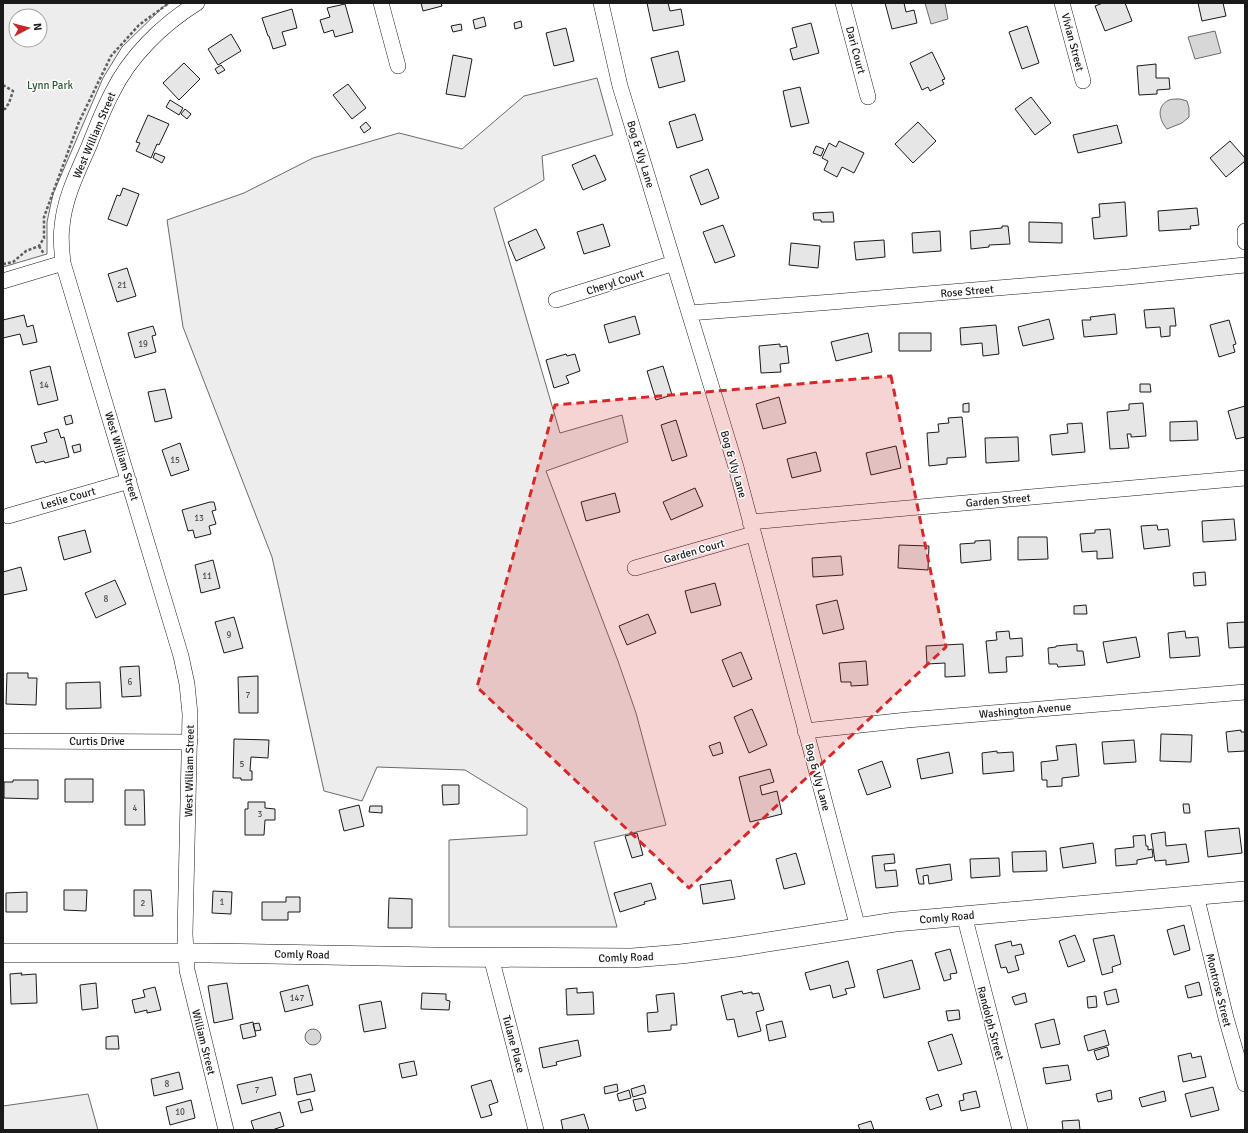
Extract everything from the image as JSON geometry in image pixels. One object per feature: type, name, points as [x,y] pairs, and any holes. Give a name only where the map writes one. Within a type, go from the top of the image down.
[{"type":"main road","name":"Comly Road","points":[[3,953],[185,953],[632,958],[681,954],[895,922],[1245,891]]},
{"type":"street","name":"West William Street","points":[[185,953],[190,742],[187,684],[181,656],[63,263],[62,232],[65,208],[76,175],[112,92],[126,69],[162,28],[197,3]]},
{"type":"street","points":[[381,3],[398,66]]},
{"type":"street","name":"Bog & Vly Lane","points":[[602,3],[620,86],[736,467],[858,928]]},
{"type":"street","name":"Dari Court","points":[[843,3],[868,97]]},
{"type":"street","name":"Vivian Street","points":[[1062,3],[1083,81]]},
{"type":"street","points":[[1245,231],[1245,242]]},
{"type":"street","points":[[3,281],[63,263]]},
{"type":"street","name":"Cheryl Court","points":[[556,300],[674,263]]},
{"type":"street","name":"Rose Street","points":[[689,313],[1105,279],[1245,265]]},
{"type":"street","name":"Garden Street","points":[[752,528],[1245,478]]},
{"type":"street","name":"Leslie Court","points":[[8,516],[129,481]]},
{"type":"street","name":"Garden Court","points":[[635,568],[752,528]]},
{"type":"street","name":"Washington Avenue","points":[[805,731],[907,720],[1245,692]]},
{"type":"street","name":"Curtis Drive","points":[[3,741],[190,742]]},
{"type":"street","name":"Montrose Street","points":[[1196,895],[1226,1018],[1245,1084]]},
{"type":"street","name":"Randolph Street","points":[[964,915],[1020,1130]]},
{"type":"street","name":"William Street","points":[[185,953],[187,970],[226,1130]]},
{"type":"street","name":"Tulane Place","points":[[491,957],[536,1130]]},
{"type":"path","points":[[3,85],[13,92],[9,103],[5,109],[3,109]]},
{"type":"path","points":[[39,246],[44,254]]},
{"type":"highlighted area","points":[[891,376],[946,647],[689,888],[477,687],[555,405]]},
{"type":"shaded area","name":"Lynn Park","points":[[3,3],[170,3],[163,7],[122,47],[103,78],[53,194],[47,222],[47,254],[3,267]]},
{"type":"shaded area","points":[[925,3],[945,3],[948,19],[931,24]]},
{"type":"shaded area","points":[[1215,31],[1221,53],[1195,59],[1188,37]]},
{"type":"shaded area","points":[[597,78],[613,135],[542,156],[544,180],[494,208],[560,433],[622,415],[628,442],[546,471],[618,661],[636,713],[666,825],[594,842],[617,927],[449,927],[449,840],[527,835],[527,808],[465,770],[377,767],[362,801],[324,791],[272,557],[183,327],[167,220],[244,193],[313,158],[399,133],[462,149],[524,96]]},
{"type":"shaded area","points":[[1180,99],[1187,101],[1189,117],[1182,123],[1167,129],[1162,122],[1160,113],[1162,106],[1169,100]]},
{"type":"shaded area","points":[[313,1029],[319,1031],[321,1037],[319,1043],[313,1045],[307,1043],[305,1037],[307,1031]]},
{"type":"shaded area","points":[[88,1094],[98,1130],[3,1130],[3,1106]]},
{"type":"building","points":[[421,3],[441,3],[442,6],[423,11]]},
{"type":"building","points":[[647,3],[668,3],[670,11],[681,9],[684,25],[653,31]]},
{"type":"building","points":[[885,3],[904,3],[906,12],[914,10],[917,23],[892,29]]},
{"type":"building","points":[[1103,3],[1125,3],[1132,21],[1105,31],[1095,6]]},
{"type":"building","points":[[1198,3],[1223,3],[1226,16],[1202,21]]},
{"type":"building","points":[[345,4],[353,32],[335,37],[333,30],[324,33],[320,20],[330,17],[327,8]]},
{"type":"building","points":[[292,9],[297,28],[282,32],[286,45],[273,49],[262,18]]},
{"type":"building","points":[[484,17],[486,26],[475,29],[473,20]]},
{"type":"building","points":[[521,21],[522,27],[515,29],[514,23]]},
{"type":"building","points":[[811,23],[819,53],[793,60],[790,49],[797,47],[792,28]]},
{"type":"building","points":[[461,24],[462,30],[453,32],[451,26]]},
{"type":"building","points":[[1027,26],[1039,63],[1022,69],[1009,32]]},
{"type":"building","points":[[566,28],[574,61],[554,66],[546,33]]},
{"type":"building","points":[[231,34],[241,51],[218,65],[208,49]]},
{"type":"building","points":[[678,51],[685,81],[659,88],[651,58]]},
{"type":"building","points":[[932,52],[945,79],[942,80],[944,84],[930,91],[928,87],[922,90],[910,63]]},
{"type":"building","points":[[453,55],[472,59],[465,97],[446,94]]},
{"type":"building","points":[[184,63],[200,79],[179,100],[163,83]]},
{"type":"building","points":[[1156,64],[1156,78],[1169,78],[1170,89],[1157,90],[1157,94],[1139,95],[1137,66]]},
{"type":"building","points":[[221,65],[225,70],[218,74],[215,69]]},
{"type":"building","points":[[348,84],[366,108],[352,119],[333,95]]},
{"type":"building","points":[[800,87],[809,123],[791,127],[783,91]]},
{"type":"building","points":[[1031,97],[1051,123],[1035,135],[1015,109]]},
{"type":"building","points":[[170,100],[183,108],[179,115],[166,107]]},
{"type":"building","points":[[185,109],[191,114],[187,119],[181,114]]},
{"type":"building","points":[[695,114],[703,140],[677,148],[669,122]]},
{"type":"building","points":[[148,115],[169,124],[159,145],[157,144],[151,158],[136,151],[140,143],[136,142]]},
{"type":"building","points":[[366,122],[371,128],[364,133],[360,127]]},
{"type":"building","points":[[918,122],[936,141],[913,163],[895,144]]},
{"type":"building","points":[[1117,125],[1122,143],[1078,153],[1073,135]]},
{"type":"building","points":[[839,141],[864,153],[854,173],[842,167],[837,177],[824,170],[828,161],[822,158],[829,143],[836,147]]},
{"type":"building","points":[[1230,141],[1245,158],[1245,161],[1226,177],[1210,158]]},
{"type":"building","points":[[816,146],[824,149],[821,156],[813,153]]},
{"type":"building","points":[[155,153],[165,157],[162,163],[153,158]]},
{"type":"building","points":[[595,155],[606,180],[583,190],[572,165]]},
{"type":"building","points":[[708,169],[719,198],[701,205],[690,176]]},
{"type":"building","points":[[123,188],[139,194],[127,226],[108,219],[117,195],[120,196]]},
{"type":"building","points":[[1125,202],[1127,236],[1094,239],[1092,218],[1100,217],[1099,204]]},
{"type":"building","points":[[1197,208],[1199,225],[1190,226],[1191,229],[1159,231],[1158,211]]},
{"type":"building","points":[[833,212],[834,222],[821,222],[821,220],[814,220],[813,213]]},
{"type":"building","points":[[1029,222],[1062,223],[1062,243],[1029,242]]},
{"type":"building","points":[[603,224],[610,246],[584,254],[577,232]]},
{"type":"building","points":[[723,225],[735,256],[715,263],[703,232]]},
{"type":"building","points":[[1002,226],[1008,226],[1010,244],[989,245],[989,247],[971,249],[970,231],[1002,228]]},
{"type":"building","points":[[536,229],[545,248],[516,261],[508,242]]},
{"type":"building","points":[[940,231],[941,251],[913,253],[912,233]]},
{"type":"building","points":[[884,240],[885,257],[856,260],[854,242]]},
{"type":"building","points":[[791,243],[820,246],[818,268],[789,265]]},
{"type":"building","points":[[127,268],[136,296],[117,302],[108,274]]},
{"type":"building","points":[[1174,308],[1176,326],[1170,326],[1170,336],[1161,337],[1160,327],[1146,328],[1144,310]]},
{"type":"building","points":[[1115,314],[1117,334],[1084,337],[1082,320],[1091,320],[1090,317]]},
{"type":"building","points":[[24,315],[27,327],[33,325],[37,342],[23,345],[20,334],[3,338],[3,320]]},
{"type":"building","points":[[635,316],[640,334],[609,343],[604,325]]},
{"type":"building","points":[[1049,319],[1054,339],[1023,346],[1018,327]]},
{"type":"building","points":[[1229,320],[1236,344],[1233,345],[1235,352],[1219,357],[1210,325]]},
{"type":"building","points":[[996,325],[999,354],[983,356],[982,343],[961,345],[960,328]]},
{"type":"building","points":[[153,326],[156,335],[152,336],[156,352],[135,358],[128,333]]},
{"type":"building","points":[[868,333],[872,352],[836,361],[831,342]]},
{"type":"building","points":[[899,333],[931,333],[931,351],[899,351]]},
{"type":"building","points":[[780,344],[780,347],[787,346],[789,363],[780,364],[781,372],[761,373],[759,346]]},
{"type":"building","points":[[566,354],[567,356],[575,354],[580,371],[566,376],[569,383],[554,388],[546,360]]},
{"type":"building","points":[[50,366],[58,400],[38,405],[30,371]]},
{"type":"building","points":[[663,366],[672,395],[656,400],[647,371]]},
{"type":"building","points":[[1140,384],[1150,384],[1151,392],[1140,392]]},
{"type":"building","points":[[165,389],[172,418],[155,422],[148,392]]},
{"type":"building","points":[[779,397],[786,423],[763,429],[756,404]]},
{"type":"building","points":[[969,403],[969,412],[963,412],[963,404]]},
{"type":"building","points":[[1143,403],[1146,436],[1131,437],[1131,434],[1127,434],[1129,448],[1110,449],[1107,412],[1129,410],[1129,404]]},
{"type":"building","points":[[1245,406],[1245,437],[1236,439],[1228,411]]},
{"type":"building","points":[[71,415],[73,423],[66,425],[64,417]]},
{"type":"building","points":[[962,417],[966,457],[947,458],[947,464],[929,466],[927,433],[939,432],[938,424],[949,423],[948,418]]},
{"type":"building","points":[[676,420],[687,456],[672,461],[661,425]]},
{"type":"building","points":[[1197,421],[1198,440],[1170,441],[1170,422]]},
{"type":"building","points":[[1082,423],[1085,452],[1052,455],[1050,435],[1068,433],[1067,424]]},
{"type":"building","points":[[58,429],[61,438],[64,437],[69,457],[45,463],[44,461],[36,463],[31,446],[47,442],[44,433]]},
{"type":"building","points":[[1018,437],[1019,461],[986,463],[985,438]]},
{"type":"building","points":[[180,443],[189,470],[171,476],[162,450]]},
{"type":"building","points":[[80,444],[81,451],[74,453],[72,446]]},
{"type":"building","points":[[896,446],[901,468],[871,475],[866,453]]},
{"type":"building","points":[[816,452],[821,471],[792,478],[787,459]]},
{"type":"building","points":[[695,488],[703,506],[671,520],[663,502]]},
{"type":"building","points":[[615,493],[620,512],[586,521],[581,502]]},
{"type":"building","points":[[214,502],[216,510],[212,511],[216,524],[209,526],[211,534],[195,538],[193,530],[188,531],[182,510]]},
{"type":"building","points":[[1234,519],[1236,540],[1203,542],[1202,521]]},
{"type":"building","points":[[1157,525],[1158,530],[1168,529],[1170,546],[1144,549],[1141,526]]},
{"type":"building","points":[[1110,529],[1113,558],[1097,559],[1097,551],[1082,552],[1080,534],[1095,533],[1095,530]]},
{"type":"building","points":[[85,530],[91,552],[64,560],[58,537]]},
{"type":"building","points":[[1018,537],[1047,537],[1048,559],[1018,560]]},
{"type":"building","points":[[990,540],[991,560],[961,563],[960,544]]},
{"type":"building","points":[[899,545],[929,546],[928,570],[898,568]]},
{"type":"building","points":[[841,556],[843,575],[813,577],[812,558]]},
{"type":"building","points":[[213,560],[220,588],[201,593],[195,565]]},
{"type":"building","points":[[21,567],[27,590],[3,595],[3,572]]},
{"type":"building","points":[[1205,572],[1206,585],[1194,586],[1193,573]]},
{"type":"building","points":[[115,580],[126,604],[96,618],[85,593]]},
{"type":"building","points":[[715,583],[721,605],[691,613],[685,591]]},
{"type":"building","points":[[837,600],[844,629],[823,634],[816,605]]},
{"type":"building","points":[[1086,605],[1087,614],[1074,614],[1074,606]]},
{"type":"building","points":[[648,614],[656,633],[627,645],[619,626]]},
{"type":"building","points":[[234,617],[243,648],[224,653],[215,622]]},
{"type":"building","points":[[1245,622],[1245,647],[1229,648],[1227,623]]},
{"type":"building","points":[[1009,631],[1010,639],[1022,638],[1023,656],[1006,657],[1007,672],[989,673],[986,641],[997,640],[996,632]]},
{"type":"building","points":[[1185,631],[1186,638],[1198,637],[1200,656],[1170,658],[1168,633]]},
{"type":"building","points":[[1136,637],[1140,657],[1107,663],[1103,642]]},
{"type":"building","points":[[963,644],[965,676],[945,677],[945,663],[927,664],[926,646]]},
{"type":"building","points":[[1077,644],[1077,651],[1083,651],[1085,665],[1058,667],[1057,664],[1049,664],[1048,648]]},
{"type":"building","points":[[741,652],[752,679],[733,687],[722,660]]},
{"type":"building","points":[[866,661],[868,685],[851,686],[851,682],[841,682],[839,663]]},
{"type":"building","points":[[139,666],[141,696],[122,697],[120,667]]},
{"type":"building","points":[[7,673],[28,673],[28,678],[37,678],[36,705],[6,704]]},
{"type":"building","points":[[258,676],[258,713],[239,713],[238,677]]},
{"type":"building","points":[[100,682],[101,708],[66,709],[66,683]]},
{"type":"building","points":[[752,709],[767,745],[749,753],[734,717]]},
{"type":"building","points":[[1241,730],[1241,732],[1245,732],[1245,751],[1228,752],[1226,732]]},
{"type":"building","points":[[1161,734],[1192,735],[1191,762],[1160,761]]},
{"type":"building","points":[[234,739],[269,740],[268,758],[251,757],[250,771],[252,771],[252,780],[233,778]]},
{"type":"building","points":[[1134,740],[1136,762],[1104,764],[1102,742]]},
{"type":"building","points":[[720,742],[723,753],[713,756],[709,746]]},
{"type":"building","points":[[1076,744],[1079,776],[1062,778],[1062,786],[1047,787],[1047,780],[1042,780],[1041,762],[1058,760],[1056,746]]},
{"type":"building","points":[[997,751],[997,753],[1013,752],[1014,771],[983,774],[982,753]]},
{"type":"building","points":[[949,752],[953,773],[921,779],[917,759]]},
{"type":"building","points":[[882,761],[891,787],[867,795],[858,770]]},
{"type":"building","points":[[770,769],[774,782],[760,786],[762,795],[777,791],[782,814],[750,822],[739,777]]},
{"type":"building","points":[[65,779],[93,779],[93,802],[65,802]]},
{"type":"building","points":[[13,780],[38,780],[38,799],[4,798],[4,782],[13,782]]},
{"type":"building","points":[[442,785],[459,785],[459,804],[443,805]]},
{"type":"building","points":[[125,790],[144,790],[145,825],[125,825]]},
{"type":"building","points":[[248,802],[265,802],[265,808],[275,809],[275,820],[265,820],[264,835],[245,835],[245,809],[248,809]]},
{"type":"building","points":[[1183,804],[1189,804],[1190,813],[1184,813]]},
{"type":"building","points":[[359,805],[364,826],[344,831],[339,810]]},
{"type":"building","points":[[370,806],[382,806],[382,813],[369,812]]},
{"type":"building","points":[[1239,828],[1242,853],[1208,857],[1205,831]]},
{"type":"building","points":[[1165,832],[1166,846],[1186,844],[1189,862],[1166,865],[1166,860],[1155,861],[1151,834]]},
{"type":"building","points":[[637,833],[643,855],[632,858],[625,836]]},
{"type":"building","points":[[1145,835],[1146,846],[1148,846],[1148,850],[1152,849],[1153,857],[1137,860],[1137,864],[1116,866],[1115,849],[1134,847],[1133,836]]},
{"type":"building","points":[[1093,843],[1096,863],[1063,868],[1060,848]]},
{"type":"building","points":[[1046,851],[1047,871],[1013,872],[1012,852]]},
{"type":"building","points":[[796,853],[805,884],[784,889],[776,859]]},
{"type":"building","points":[[894,854],[895,863],[884,864],[885,871],[896,870],[898,886],[876,888],[872,856]]},
{"type":"building","points":[[999,858],[1000,876],[971,878],[970,859]]},
{"type":"building","points":[[950,864],[952,880],[929,884],[928,875],[923,876],[924,884],[919,884],[916,869]]},
{"type":"building","points":[[731,880],[735,899],[703,904],[700,885]]},
{"type":"building","points":[[651,883],[656,899],[644,902],[645,904],[620,912],[614,893]]},
{"type":"building","points":[[64,890],[87,890],[86,911],[64,910]]},
{"type":"building","points":[[134,890],[151,890],[153,916],[134,916]]},
{"type":"building","points":[[213,891],[232,892],[231,914],[212,913]]},
{"type":"building","points":[[27,892],[27,912],[6,912],[6,893]]},
{"type":"building","points":[[286,897],[300,897],[300,912],[288,912],[288,920],[262,920],[262,902],[286,902]]},
{"type":"building","points":[[389,898],[412,899],[412,928],[388,928]]},
{"type":"building","points":[[1184,925],[1190,950],[1174,955],[1167,930]]},
{"type":"building","points":[[1075,935],[1085,961],[1068,967],[1059,941]]},
{"type":"building","points":[[1114,935],[1121,964],[1112,967],[1113,972],[1102,975],[1093,939]]},
{"type":"building","points":[[1011,941],[1012,946],[1021,944],[1024,954],[1015,956],[1019,970],[1008,973],[1006,967],[1001,968],[995,945]]},
{"type":"building","points":[[950,949],[957,973],[950,974],[951,979],[944,981],[935,953]]},
{"type":"building","points":[[912,960],[920,989],[884,998],[877,970]]},
{"type":"building","points":[[848,961],[855,987],[845,989],[847,994],[833,998],[830,985],[810,990],[805,973]]},
{"type":"building","points":[[22,973],[21,975],[36,974],[37,1003],[11,1004],[10,974]]},
{"type":"building","points":[[1199,982],[1202,995],[1188,998],[1185,986]]},
{"type":"building","points":[[96,983],[98,1008],[82,1010],[80,985]]},
{"type":"building","points":[[227,983],[233,1019],[214,1023],[208,986]]},
{"type":"building","points":[[308,985],[313,1005],[285,1012],[280,992]]},
{"type":"building","points":[[155,987],[161,1010],[147,1013],[147,1010],[135,1013],[132,1000],[145,997],[143,990]]},
{"type":"building","points":[[577,988],[577,993],[593,992],[594,1014],[567,1015],[566,989]]},
{"type":"building","points":[[1116,989],[1119,1002],[1107,1005],[1104,992]]},
{"type":"building","points":[[742,991],[743,994],[752,992],[752,994],[759,993],[764,1010],[756,1012],[761,1031],[738,1037],[734,1019],[727,1020],[721,996]]},
{"type":"building","points":[[422,993],[446,994],[446,1000],[450,1001],[449,1010],[421,1009]]},
{"type":"building","points":[[674,993],[677,1025],[671,1025],[671,1030],[648,1032],[647,1013],[658,1012],[656,995]]},
{"type":"building","points":[[1025,993],[1027,1002],[1015,1005],[1012,997]]},
{"type":"building","points":[[1096,996],[1097,1007],[1088,1008],[1087,997]]},
{"type":"building","points":[[381,1001],[386,1028],[364,1032],[359,1005]]},
{"type":"building","points":[[959,1010],[960,1019],[948,1021],[946,1011]]},
{"type":"building","points":[[1054,1019],[1060,1044],[1041,1048],[1035,1024]]},
{"type":"building","points":[[782,1021],[786,1037],[769,1041],[766,1025]]},
{"type":"building","points":[[253,1022],[256,1036],[243,1039],[240,1025]]},
{"type":"building","points":[[259,1023],[261,1030],[255,1031],[253,1024]]},
{"type":"building","points":[[1105,1030],[1109,1045],[1088,1051],[1084,1036]]},
{"type":"building","points":[[952,1034],[962,1064],[938,1071],[928,1042]]},
{"type":"building","points":[[118,1036],[119,1049],[106,1049],[106,1037]]},
{"type":"building","points":[[578,1040],[581,1056],[556,1062],[557,1065],[543,1068],[539,1048]]},
{"type":"building","points":[[1107,1047],[1109,1056],[1097,1060],[1094,1051]]},
{"type":"building","points":[[1191,1053],[1192,1058],[1201,1056],[1206,1077],[1183,1082],[1178,1056]]},
{"type":"building","points":[[414,1061],[417,1075],[402,1078],[399,1064]]},
{"type":"building","points":[[1068,1065],[1071,1080],[1046,1084],[1043,1068]]},
{"type":"building","points":[[179,1072],[183,1089],[154,1096],[151,1079]]},
{"type":"building","points":[[311,1074],[315,1091],[297,1095],[294,1078]]},
{"type":"building","points":[[272,1077],[276,1095],[242,1104],[237,1085]]},
{"type":"building","points":[[491,1080],[498,1102],[489,1105],[492,1115],[481,1118],[471,1086]]},
{"type":"building","points":[[617,1084],[618,1091],[605,1094],[604,1087]]},
{"type":"building","points":[[644,1085],[646,1093],[633,1097],[631,1089]]},
{"type":"building","points":[[1213,1087],[1219,1110],[1191,1117],[1185,1094]]},
{"type":"building","points":[[629,1090],[631,1098],[619,1101],[617,1094]]},
{"type":"building","points":[[1111,1090],[1112,1099],[1098,1102],[1096,1094]]},
{"type":"building","points":[[976,1091],[980,1107],[961,1111],[959,1101],[964,1100],[963,1094]]},
{"type":"building","points":[[1164,1091],[1166,1101],[1142,1107],[1139,1098]]},
{"type":"building","points":[[938,1094],[942,1106],[930,1110],[926,1098]]},
{"type":"building","points":[[643,1098],[646,1108],[636,1111],[633,1100]]},
{"type":"building","points":[[310,1099],[313,1110],[301,1113],[298,1102]]},
{"type":"building","points":[[191,1100],[195,1118],[170,1125],[166,1107]]},
{"type":"building","points":[[280,1112],[284,1126],[272,1130],[254,1130],[251,1121]]},
{"type":"building","points":[[584,1114],[589,1130],[563,1130],[561,1120]]},
{"type":"building","points":[[1079,1120],[1080,1130],[1063,1130],[1062,1121]]},
{"type":"building","points":[[871,1121],[874,1130],[860,1130],[858,1125]]}]
